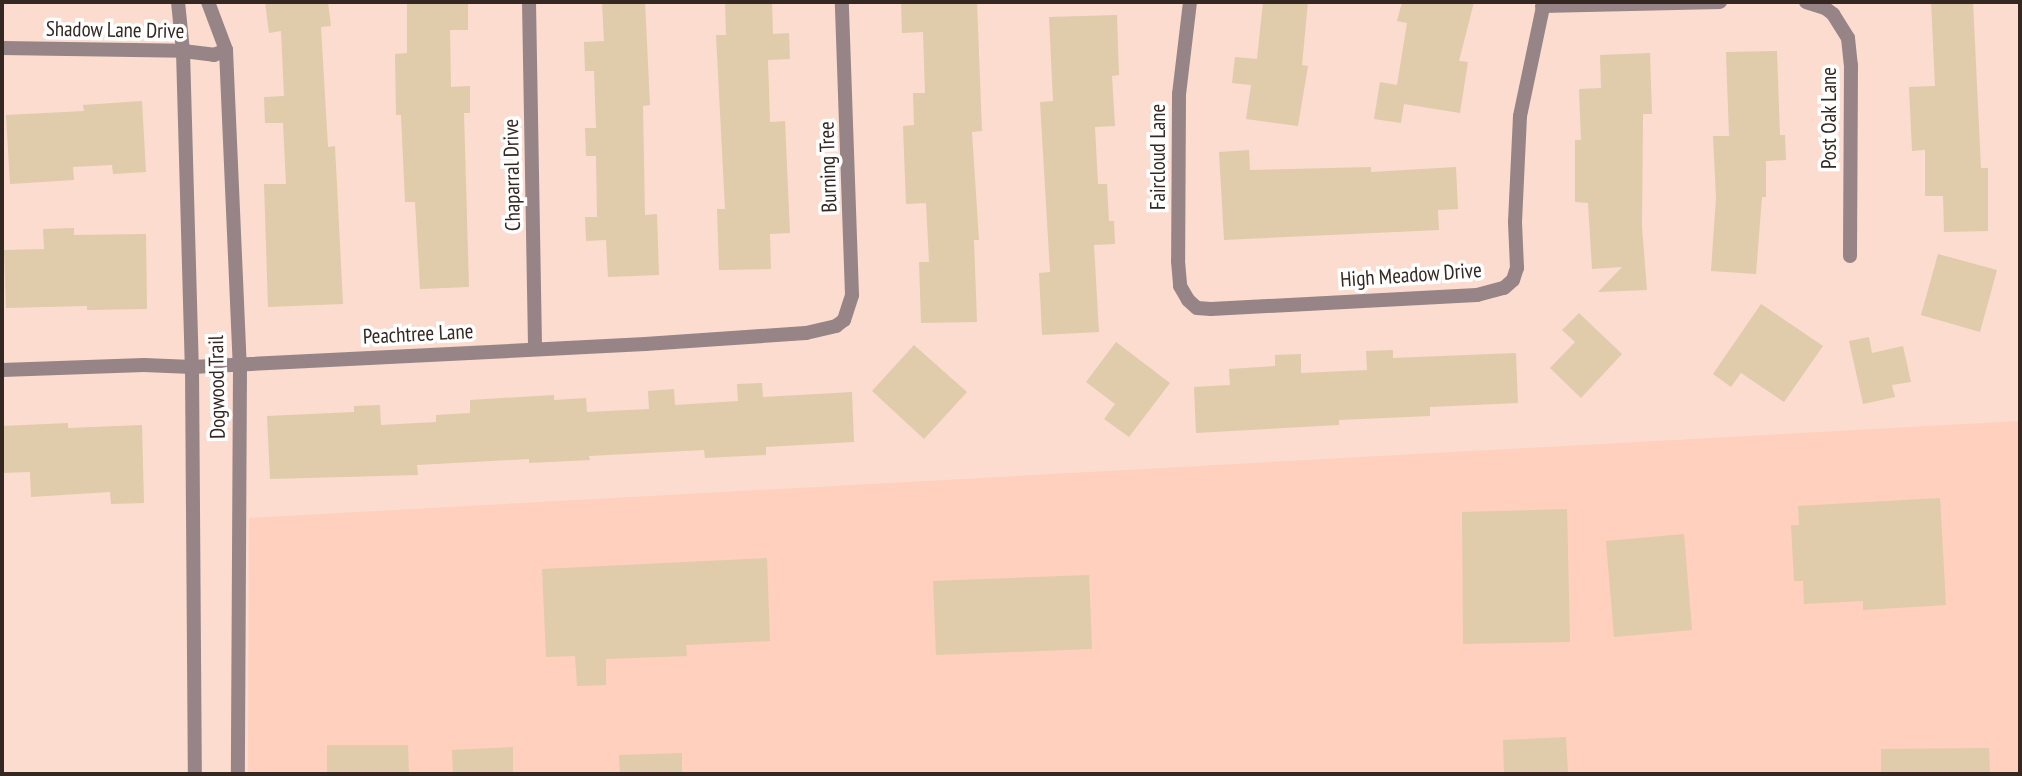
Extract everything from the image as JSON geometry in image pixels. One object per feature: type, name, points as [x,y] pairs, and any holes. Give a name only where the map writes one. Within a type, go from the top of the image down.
[{"type":"street","name":"Dogwood Trail","points":[[178,2],[183,51],[192,368],[195,774]]},
{"type":"street","name":"Dogwood Trail","points":[[208,2],[226,50],[240,365],[238,774]]},
{"type":"street","name":"Chaparral Drive","points":[[529,2],[535,348]]},
{"type":"street","name":"Burning Tree","points":[[836,326],[844,320],[852,295],[842,2]]},
{"type":"street","name":"Faircloud Lane","points":[[1190,2],[1180,94],[1178,261],[1180,286],[1188,300],[1197,308]]},
{"type":"street","points":[[1543,4],[1720,2]]},
{"type":"street","name":"Post Oak Lane","points":[[1806,2],[1825,8],[1833,14],[1848,38],[1851,65],[1850,256]]},
{"type":"street","name":"High Meadow Drive","points":[[1197,308],[1477,295],[1504,288],[1513,279],[1517,268],[1515,222],[1518,139],[1543,4]]},
{"type":"street","name":"Shadow Lane Drive","points":[[2,48],[183,51],[214,55],[226,50]]},
{"type":"street","name":"Peachtree Lane","points":[[2,370],[144,365],[192,368],[806,333],[836,326]]},
{"type":"shaded area","points":[[2020,421],[2020,774],[248,774],[249,518]]},
{"type":"building","points":[[265,2],[328,2],[331,26],[321,27],[328,147],[335,146],[343,304],[268,307],[264,184],[286,184],[283,123],[265,123],[264,97],[284,96],[281,31],[269,33]]},
{"type":"building","points":[[407,2],[468,2],[468,30],[450,30],[451,87],[470,86],[470,113],[464,113],[469,287],[420,289],[415,202],[405,202],[401,115],[396,115],[395,54],[407,53]]},
{"type":"building","points":[[602,2],[645,2],[650,105],[643,106],[645,215],[657,214],[659,275],[608,277],[606,240],[586,241],[585,217],[597,217],[596,156],[586,156],[585,128],[596,128],[594,71],[585,71],[584,42],[604,41]]},
{"type":"building","points":[[725,2],[772,2],[773,34],[789,33],[790,59],[768,60],[770,122],[785,121],[790,233],[770,234],[771,269],[719,270],[717,209],[725,209],[716,35],[726,35]]},
{"type":"building","points":[[977,2],[982,131],[972,132],[979,240],[974,240],[977,322],[921,323],[919,262],[929,262],[926,203],[906,204],[903,126],[914,125],[913,93],[925,93],[923,32],[902,33],[901,4]]},
{"type":"building","points":[[1263,2],[1308,2],[1302,65],[1308,66],[1298,126],[1246,119],[1251,85],[1232,83],[1235,57],[1257,59]]},
{"type":"building","points":[[1402,2],[1474,2],[1459,61],[1468,62],[1460,113],[1404,104],[1401,123],[1374,119],[1380,82],[1397,85],[1407,23],[1397,21]]},
{"type":"building","points":[[1931,2],[1973,2],[1981,168],[1988,168],[1988,231],[1944,232],[1943,196],[1925,196],[1925,150],[1912,151],[1909,87],[1935,86]]},
{"type":"building","points":[[1117,15],[1119,75],[1112,76],[1115,126],[1095,127],[1098,184],[1107,184],[1109,221],[1114,221],[1115,244],[1094,245],[1099,332],[1042,335],[1039,273],[1050,272],[1040,102],[1053,101],[1049,17]]},
{"type":"building","points":[[1777,51],[1780,135],[1785,135],[1786,160],[1766,161],[1766,197],[1762,197],[1756,274],[1711,271],[1716,198],[1713,136],[1729,136],[1726,52]]},
{"type":"building","points":[[1650,53],[1652,114],[1643,114],[1642,227],[1647,290],[1598,292],[1622,267],[1592,269],[1588,203],[1575,202],[1575,140],[1581,140],[1579,89],[1601,88],[1600,55]]},
{"type":"building","points":[[142,101],[146,172],[113,174],[112,165],[73,167],[74,180],[10,184],[6,115],[84,111],[83,105]]},
{"type":"building","points":[[1249,150],[1250,170],[1371,167],[1371,172],[1456,167],[1458,209],[1438,210],[1439,230],[1224,240],[1219,152]]},
{"type":"building","points":[[74,228],[74,235],[146,234],[147,309],[87,310],[87,306],[6,308],[4,250],[44,249],[43,229]]},
{"type":"building","points":[[1938,254],[1997,270],[1980,332],[1921,315]]},
{"type":"building","points":[[1761,304],[1823,346],[1784,402],[1741,373],[1731,387],[1713,374]]},
{"type":"building","points":[[1579,313],[1622,354],[1581,398],[1550,368],[1575,342],[1562,330]]},
{"type":"building","points":[[1869,337],[1872,353],[1903,346],[1911,382],[1892,385],[1895,397],[1863,404],[1849,341]]},
{"type":"building","points":[[1116,342],[1170,383],[1129,437],[1104,419],[1115,404],[1086,382]]},
{"type":"building","points":[[914,345],[967,392],[924,439],[872,391]]},
{"type":"building","points":[[1393,350],[1393,358],[1516,353],[1518,403],[1430,407],[1430,416],[1339,420],[1339,425],[1196,433],[1194,387],[1230,385],[1229,369],[1275,366],[1275,355],[1301,354],[1301,373],[1367,370],[1366,351]]},
{"type":"building","points":[[762,383],[763,397],[852,392],[854,442],[766,447],[766,455],[705,458],[704,450],[589,456],[590,460],[529,463],[529,459],[417,465],[418,475],[270,479],[267,416],[354,412],[354,406],[380,405],[381,425],[436,422],[436,415],[470,413],[470,400],[554,395],[554,400],[586,398],[587,412],[649,409],[648,391],[674,389],[675,405],[738,401],[737,384]]},
{"type":"building","points":[[68,423],[68,428],[142,425],[144,503],[111,504],[110,492],[31,497],[30,472],[2,473],[2,426]]},
{"type":"building","points":[[1940,498],[1946,605],[1863,610],[1863,601],[1804,604],[1803,581],[1794,581],[1791,525],[1799,525],[1798,506]]},
{"type":"building","points":[[1567,509],[1570,642],[1463,644],[1462,512]]},
{"type":"building","points":[[1684,534],[1692,630],[1614,637],[1606,541]]},
{"type":"building","points":[[767,558],[770,641],[686,645],[687,656],[606,659],[606,685],[577,686],[575,656],[546,657],[542,569]]},
{"type":"building","points":[[1089,575],[1092,649],[936,655],[933,581]]},
{"type":"building","points":[[1566,737],[1568,774],[1504,774],[1503,740]]},
{"type":"building","points":[[327,745],[408,745],[409,774],[327,774]]},
{"type":"building","points":[[513,747],[513,774],[453,774],[452,750]]},
{"type":"building","points":[[1989,748],[1990,774],[1881,774],[1881,749]]},
{"type":"building","points":[[682,753],[682,774],[620,774],[619,755]]}]
